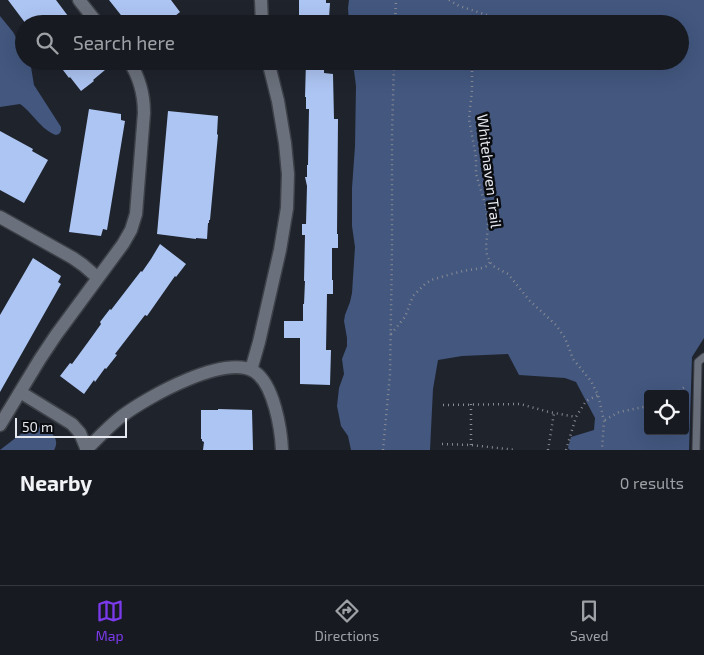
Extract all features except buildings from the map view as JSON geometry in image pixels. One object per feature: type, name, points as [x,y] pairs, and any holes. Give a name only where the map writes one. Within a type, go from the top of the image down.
[{"type":"street","points":[[78,0],[90,15]]},
{"type":"street","points":[[261,0],[262,15]]},
{"type":"street","points":[[0,424],[56,335],[128,237],[134,222],[144,103],[140,82],[134,70]]},
{"type":"street","points":[[251,370],[280,250],[287,200],[288,174],[284,132],[270,70]]},
{"type":"street","points":[[0,217],[73,258],[98,278]]},
{"type":"street","points":[[20,392],[72,424],[80,433],[87,450],[123,415],[171,387],[201,375],[230,367],[244,368],[251,370],[261,377],[272,398],[278,420],[282,450]]},
{"type":"lane","points":[[696,450],[698,362],[704,357]]},
{"type":"path","points":[[395,15],[396,0]]},
{"type":"path","points":[[449,0],[459,6],[487,15]]},
{"type":"path","points":[[383,450],[390,374],[394,70]]},
{"type":"path","name":"Whitehaven Trail","points":[[472,70],[470,119],[476,157],[476,174],[486,208],[488,228],[486,246],[490,262]]},
{"type":"path","points":[[391,334],[405,317],[413,296],[424,285],[431,280],[448,275],[482,268],[490,262],[493,266],[508,274],[530,301],[556,325],[565,338],[573,359],[591,381],[598,395],[604,420],[602,450]]},
{"type":"path","points":[[566,450],[576,417],[586,401],[598,395]]},
{"type":"path","points":[[471,404],[471,445]]},
{"type":"path","points":[[443,405],[520,404],[576,417]]},
{"type":"path","points":[[604,420],[619,412],[644,407]]},
{"type":"path","points":[[548,450],[554,413]]},
{"type":"path","points":[[442,444],[516,450]]},
{"type":"shaded area","points":[[349,0],[704,0],[704,338],[692,357],[689,450],[570,450],[568,448],[571,437],[594,430],[595,418],[576,382],[565,378],[519,375],[508,354],[462,356],[438,360],[433,389],[430,450],[351,450],[348,436],[341,426],[337,406],[339,388],[344,374],[342,359],[347,346],[347,338],[344,321],[352,293],[355,247],[352,226],[356,86],[354,70],[689,70],[689,15],[348,15]]},
{"type":"shaded area","points":[[0,16],[15,36],[15,70],[32,70],[34,85],[61,127],[61,131],[56,135],[51,133],[20,104],[0,107]]},
{"type":"shaded area","points":[[38,427],[47,430],[53,435],[56,442],[54,450],[0,450],[22,433]]}]
